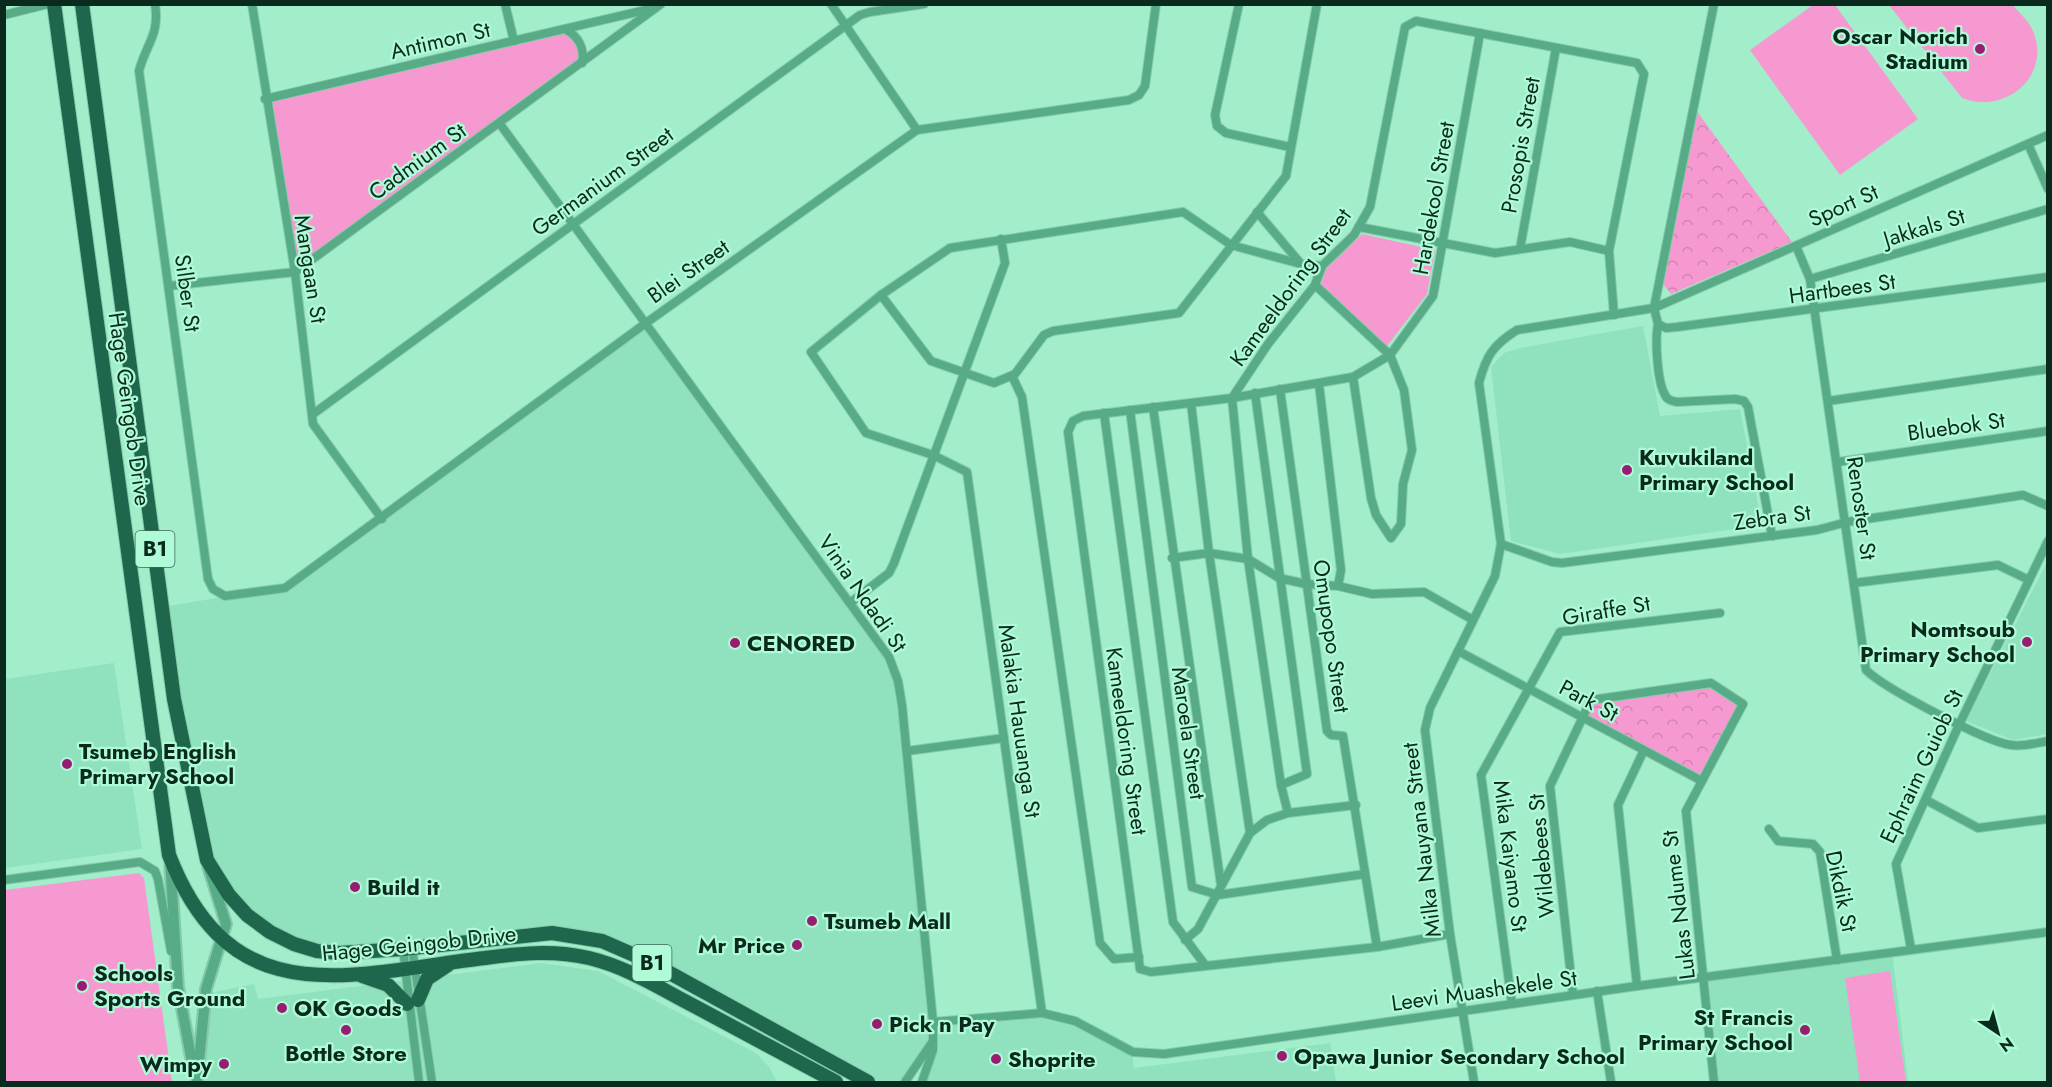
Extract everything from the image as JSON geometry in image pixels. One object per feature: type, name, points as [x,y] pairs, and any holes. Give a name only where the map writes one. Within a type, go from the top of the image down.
[{"type":"highway","name":"Hage Geingob Drive","points":[[54,4],[169,855],[187,895],[223,939],[244,954],[282,971],[331,977],[527,952],[559,953],[616,966],[836,1083]]},
{"type":"highway","name":"Hage Geingob Drive","points":[[82,4],[174,699],[207,860],[229,896],[246,915],[270,932],[294,944],[317,951],[339,953],[407,948],[552,933],[602,941],[648,961],[868,1083]]},
{"type":"highway","points":[[355,975],[373,978],[413,1002],[434,973],[455,961]]},
{"type":"street","points":[[4,15],[48,4]]},
{"type":"street","name":"Silber St","points":[[155,4],[156,32],[143,57],[139,71],[208,579],[213,589]]},
{"type":"street","name":"Mangaan St","points":[[252,4],[265,99],[295,272],[316,429],[382,519]]},
{"type":"street","points":[[505,4],[514,41]]},
{"type":"street","points":[[831,4],[917,130]]},
{"type":"street","name":"Germanium Street","points":[[313,414],[846,26],[870,12],[924,4]]},
{"type":"street","name":"Blei Street","points":[[213,589],[225,596],[285,588],[646,323],[917,130],[1129,100],[1139,95],[1145,86],[1156,4]]},
{"type":"street","points":[[1239,4],[1215,115],[1217,126],[1226,133],[1290,147]]},
{"type":"street","points":[[881,295],[931,361],[994,383],[1012,376],[1044,335],[1053,331],[1179,313],[1286,176],[1317,4]]},
{"type":"street","points":[[1714,4],[1654,308],[1658,324],[1658,356],[1664,395],[1669,400],[1677,402],[1736,399],[1744,401],[1748,407],[1772,536]]},
{"type":"street","name":"Cadmium St","points":[[170,286],[295,272],[660,6]]},
{"type":"street","name":"Antimon St","points":[[265,99],[660,6]]},
{"type":"street","name":"Kameeldoring Street","points":[[1139,957],[1068,432],[1073,421],[1104,413],[1232,398],[1268,344],[1315,285],[1322,266],[1354,235],[1370,207],[1405,27],[1416,21],[1637,63],[1642,67],[1644,74],[1609,251],[1614,315]]},
{"type":"street","points":[[565,29],[577,37],[581,45],[584,54],[582,63]]},
{"type":"street","name":"Hardekool Street","points":[[1390,356],[1433,296],[1480,33]]},
{"type":"street","name":"Prosopis Street","points":[[1520,249],[1556,48]]},
{"type":"street","name":"Vinia Ndadi St","points":[[500,124],[850,603],[892,665],[898,681],[907,751],[933,1022],[933,1050],[922,1083]]},
{"type":"street","name":"Sport St","points":[[1654,308],[2048,135]]},
{"type":"street","points":[[2028,144],[2048,189]]},
{"type":"street","name":"Jakkals St","points":[[1810,279],[2048,209]]},
{"type":"street","points":[[933,455],[866,433],[812,354],[881,295],[950,248],[1183,212],[1231,245],[1301,264],[1322,266]]},
{"type":"street","points":[[1257,212],[1301,264]]},
{"type":"street","points":[[1359,227],[1495,253],[1570,242],[1609,251]]},
{"type":"street","points":[[850,603],[889,573],[1005,263],[1001,239]]},
{"type":"street","name":"Renoster St","points":[[1796,246],[1810,279],[1847,522],[1854,599],[1866,670],[1959,725]]},
{"type":"street","name":"Hartbees St","points":[[1658,324],[1666,328],[2048,278]]},
{"type":"street","points":[[1315,285],[1390,356],[1404,390],[1412,450],[1403,484],[1401,524],[1391,538],[1376,515],[1371,498],[1353,377]]},
{"type":"street","name":"Milka Nauyana Street","points":[[1474,1083],[1450,934],[1425,730],[1430,708],[1495,576],[1501,544],[1479,382],[1485,359],[1500,341],[1517,330],[1654,308]]},
{"type":"street","points":[[1288,813],[1281,785],[1248,559],[1232,398],[1353,377],[1390,356]]},
{"type":"street","points":[[1828,401],[2048,369]]},
{"type":"street","points":[[1012,376],[1022,397],[1100,943],[1114,959],[1139,957],[1140,969],[1146,972],[1377,947],[1450,934]]},
{"type":"street","points":[[1318,384],[1341,570],[1338,586]]},
{"type":"street","name":"Omupopo Street","points":[[1280,389],[1327,731],[1331,735],[1343,736],[1356,805],[1377,947]]},
{"type":"street","points":[[1256,393],[1307,774],[1281,785]]},
{"type":"street","points":[[1191,403],[1209,553],[1250,833]]},
{"type":"street","points":[[1153,407],[1172,558],[1221,885]]},
{"type":"street","name":"Maroela Street","points":[[1130,410],[1192,887],[1218,895]]},
{"type":"street","points":[[1104,413],[1173,922],[1205,965]]},
{"type":"street","name":"Bluebok St","points":[[1838,462],[2048,431]]},
{"type":"street","name":"Malakia Hauuanga St","points":[[933,455],[967,472],[1042,1013]]},
{"type":"street","name":"Zebra St","points":[[1501,544],[1557,563],[1772,536],[2022,495],[2048,506]]},
{"type":"street","name":"Ephraim Guiob St","points":[[1911,950],[1896,864],[2047,541]]},
{"type":"street","points":[[1172,558],[1209,553],[1248,559],[1279,578],[1306,584],[1338,586],[1372,594],[1424,592],[1473,620]]},
{"type":"street","points":[[1854,583],[1998,565],[2030,580]]},
{"type":"street","name":"Giraffe St","points":[[1529,688],[1560,632],[1720,614]]},
{"type":"street","name":"Park St","points":[[1458,651],[1702,780]]},
{"type":"street","name":"Wildebees St","points":[[1573,995],[1550,787],[1582,717],[1594,698],[1711,683],[1742,702]]},
{"type":"street","name":"Mika Kaiyamo St","points":[[1512,1004],[1481,775],[1529,688]]},
{"type":"street","name":"Lukas Ndume St","points":[[1714,1083],[1705,977],[1686,815],[1742,702]]},
{"type":"street","points":[[1959,725],[2008,745],[2048,741]]},
{"type":"street","points":[[907,751],[1004,738]]},
{"type":"street","points":[[1637,986],[1618,805],[1644,750]]},
{"type":"street","points":[[1926,800],[1978,828],[2048,819]]},
{"type":"street","points":[[1185,939],[1195,934],[1250,833],[1267,820],[1288,813],[1356,805]]},
{"type":"street","name":"Dikdik St","points":[[1769,829],[1778,841],[1813,844],[1820,852],[1837,960]]},
{"type":"street","points":[[169,855],[178,987]]},
{"type":"street","points":[[196,1083],[206,989],[223,939],[226,918],[210,877],[207,860]]},
{"type":"street","points":[[4,880],[140,862],[155,871],[196,1083]]},
{"type":"street","points":[[1218,895],[1365,874]]},
{"type":"street","name":"Leevi Muashekele St","points":[[933,1022],[1042,1013],[1075,1021],[1133,1052],[1164,1054],[1637,986],[2047,932]]},
{"type":"street","points":[[407,948],[419,1083]]},
{"type":"street","points":[[1597,992],[1611,1083]]},
{"type":"street","points":[[413,1002],[432,1083]]},
{"type":"street","points":[[905,1083],[934,1040]]},
{"type":"shaded area","points":[[646,323],[889,657],[898,681],[933,1022],[1042,1013],[1075,1021],[1132,1053],[1134,1068],[1330,1043],[1336,1082],[922,1082],[933,1042],[905,1082],[868,1082],[648,961],[582,936],[317,951],[247,915],[207,860],[163,607],[290,586]]},
{"type":"shaded area","name":"Kuvukiland Primary School","points":[[1643,326],[1660,416],[1740,409],[1762,525],[1560,554],[1511,541],[1491,367],[1504,353],[1520,348]]},
{"type":"shaded area","name":"Nomtsoub Primary School","points":[[2047,562],[2047,734],[2013,740],[1966,721]]},
{"type":"shaded area","name":"Tsumeb English Primary School","points":[[114,663],[142,849],[5,868],[5,679]]},
{"type":"shaded area","name":"St Francis Primary School","points":[[1892,952],[1908,1082],[1714,1082],[1705,977]]},
{"type":"shaded area","points":[[541,963],[598,971],[756,1053],[769,1067],[777,1082],[205,1082],[202,1066],[210,993],[254,984],[258,999]]},
{"type":"green space","points":[[1813,5],[1835,5],[1918,119],[1840,175],[1750,50]]},
{"type":"green space","name":"Oscar Norich Stadium","points":[[1889,5],[2013,5],[2033,31],[2037,47],[2036,63],[2021,88],[2008,96],[1994,101],[1978,102],[1962,98]]},
{"type":"green space","points":[[565,29],[577,37],[582,63],[295,272],[265,99]]},
{"type":"green space","points":[[1696,110],[1792,242],[1671,294],[1663,284],[1664,274]]},
{"type":"green space","points":[[1362,234],[1435,250],[1427,294],[1384,350],[1319,289],[1325,269]]},
{"type":"green space","points":[[1711,683],[1742,702],[1702,781],[1582,717],[1591,700]]},
{"type":"green space","name":"Schools Sports Ground","points":[[139,873],[144,878],[172,1082],[5,1082],[5,890]]},
{"type":"green space","points":[[1890,971],[1906,1082],[1860,1082],[1845,978]]},
{"type":"place","name":"Oscar Norich Stadium","points":[[1980,49]]},
{"type":"place","name":"Kuvukiland Primary School","points":[[1627,470]]},
{"type":"place","name":"Nomtsoub Primary School","points":[[2027,642]]},
{"type":"place","name":"CENORED","points":[[735,643]]},
{"type":"place","name":"Tsumeb English Primary School","points":[[67,764]]},
{"type":"place","name":"Build it","points":[[355,887]]},
{"type":"place","name":"Tsumeb Mall","points":[[812,921]]},
{"type":"place","name":"Mr Price","points":[[797,945]]},
{"type":"place","name":"Schools Sports Ground","points":[[82,986]]},
{"type":"place","name":"OK Goods","points":[[282,1008]]},
{"type":"place","name":"Pick n Pay","points":[[877,1024]]},
{"type":"place","name":"Bottle Store","points":[[346,1030]]},
{"type":"place","name":"St Francis Primary School","points":[[1805,1030]]},
{"type":"place","name":"Opawa Junior Secondary School","points":[[1282,1056]]},
{"type":"place","name":"Shoprite","points":[[996,1059]]},
{"type":"place","name":"Wimpy","points":[[224,1064]]}]
